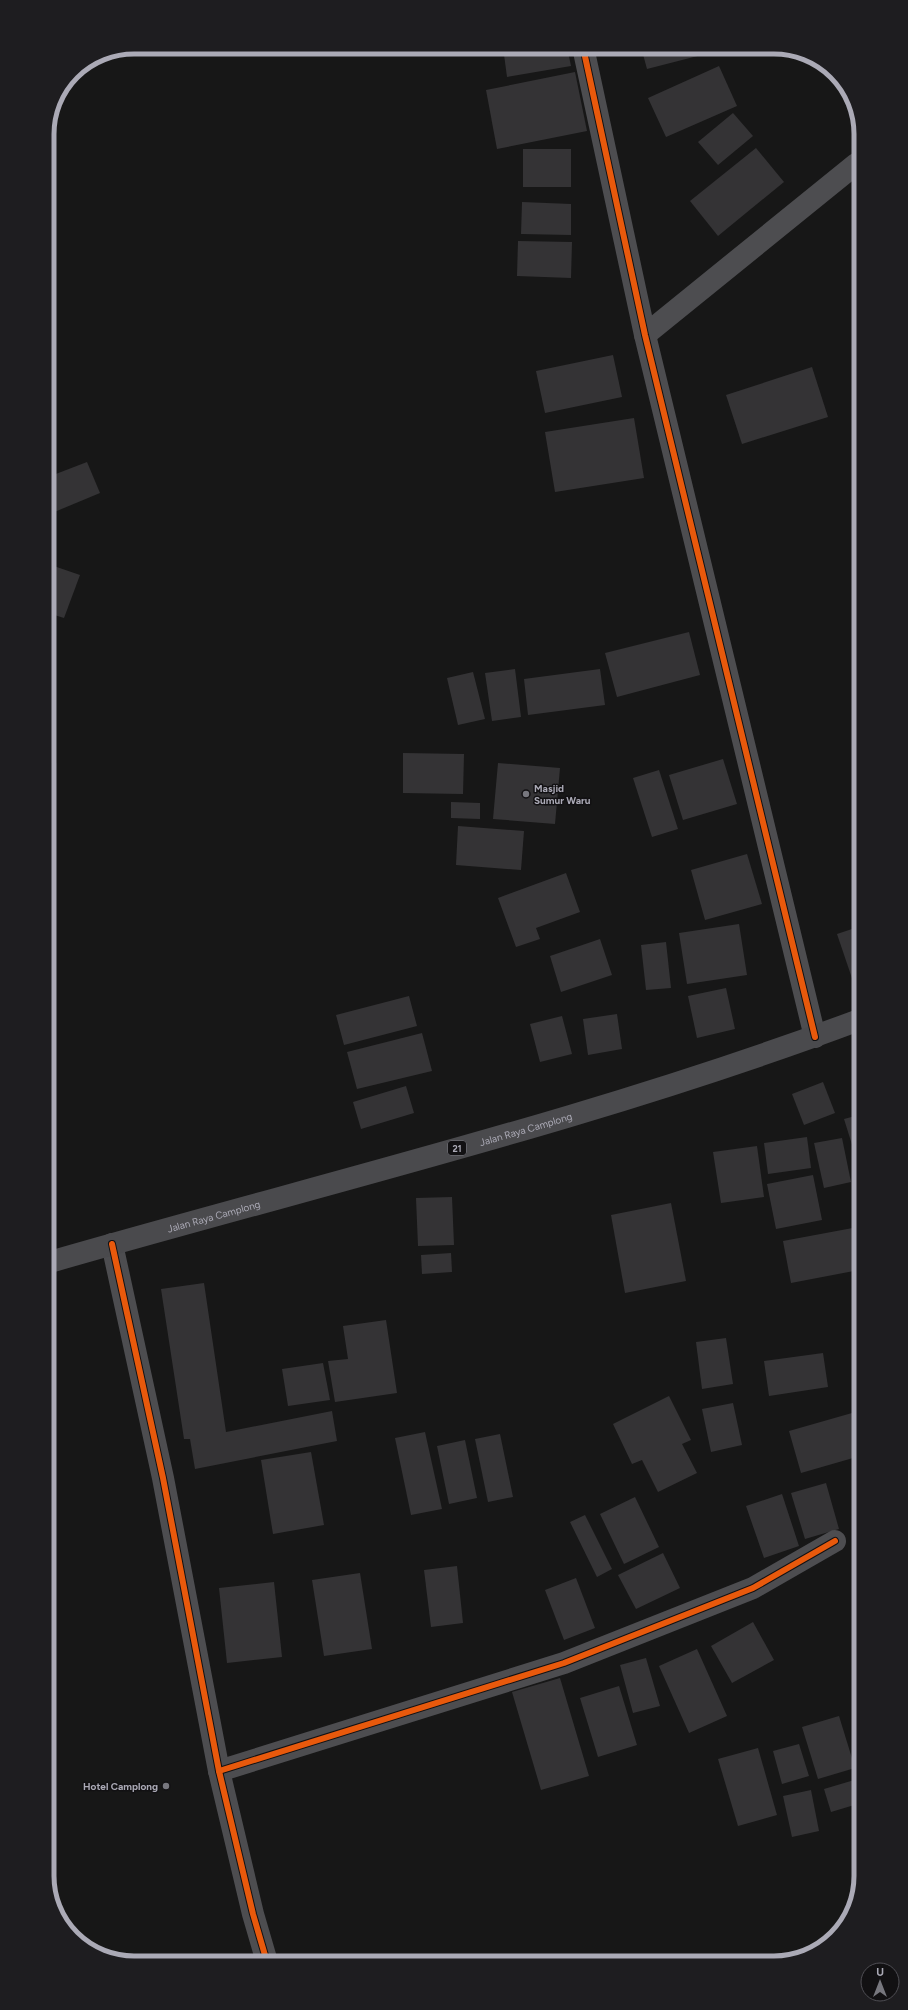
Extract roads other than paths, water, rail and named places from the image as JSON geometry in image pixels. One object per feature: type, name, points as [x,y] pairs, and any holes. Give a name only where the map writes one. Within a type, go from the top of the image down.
[{"type":"highway","name":"Jalan Raya Camplong","points":[[54,1261],[524,1130],[688,1079],[815,1037],[854,1022]]},
{"type":"street","points":[[585,54],[645,335],[815,1037]]},
{"type":"street","points":[[645,335],[854,166]]},
{"type":"street","points":[[112,1244],[163,1478],[218,1771],[265,1956]]},
{"type":"street","points":[[218,1771],[564,1663],[753,1588],[835,1541]]},
{"type":"place","name":"Masjid Sumur Waru","points":[[526,794]]},
{"type":"place","name":"Hotel Camplong","points":[[166,1786]]}]
